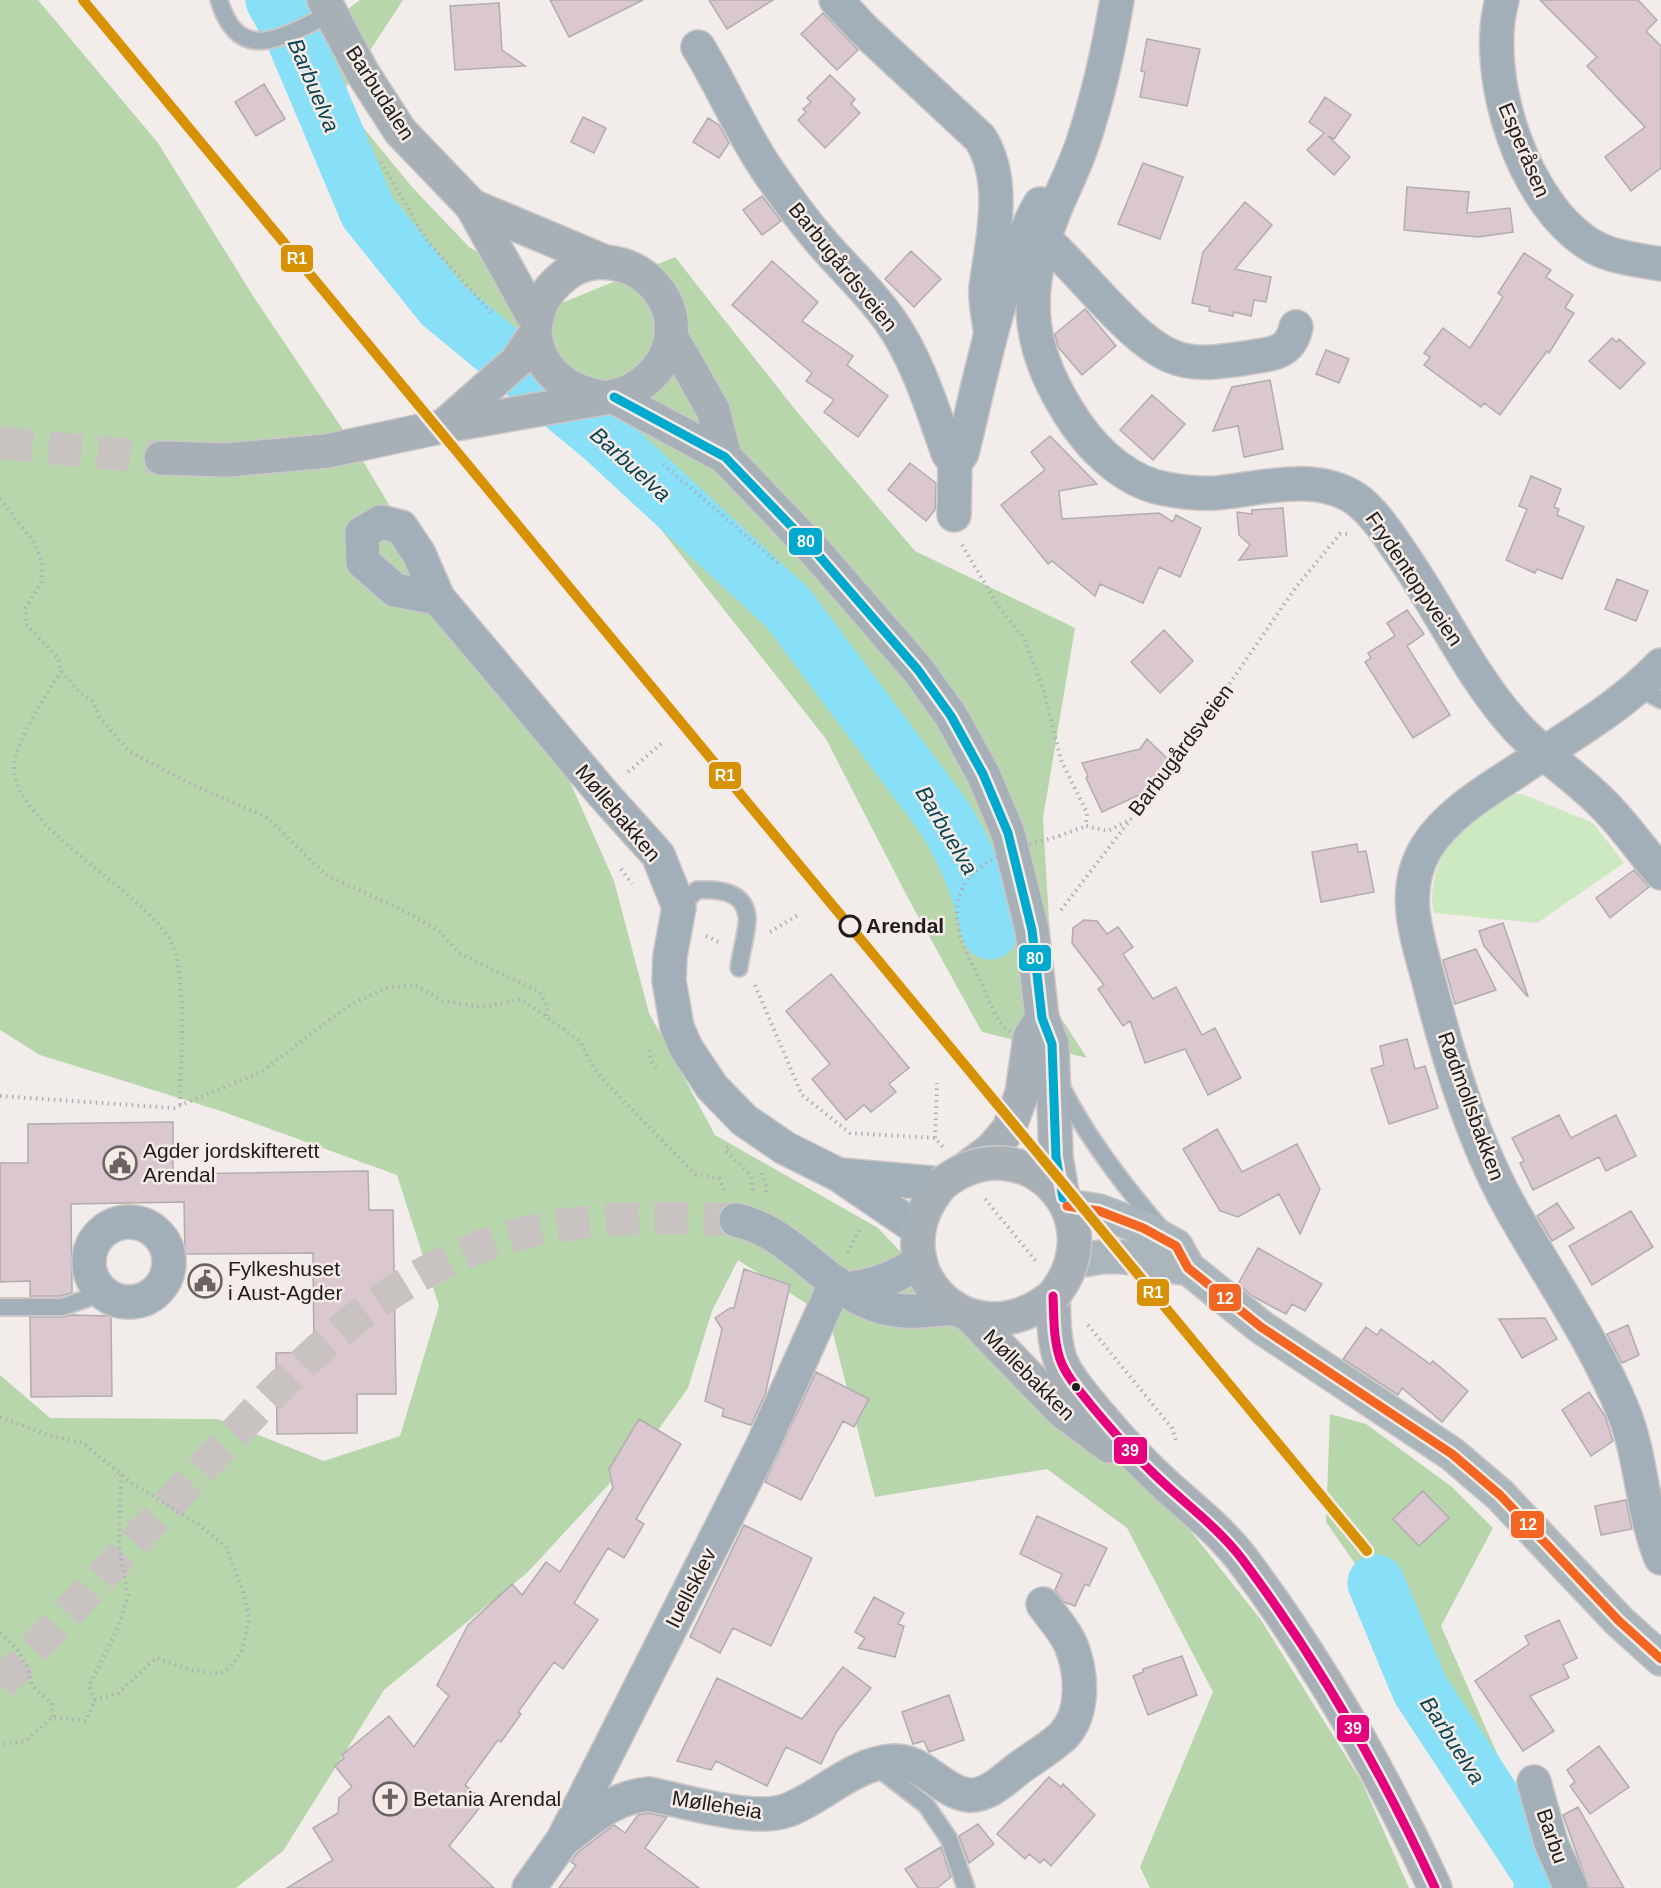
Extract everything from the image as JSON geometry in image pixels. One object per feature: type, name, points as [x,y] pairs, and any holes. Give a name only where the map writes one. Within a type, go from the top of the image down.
[{"type":"main road","name":"Barbudalen","points":[[321,13],[400,131],[472,206],[535,327]]},
{"type":"main road","name":"Barbudalen","points":[[472,206],[603,261]]},
{"type":"main road","points":[[161,458],[227,460],[327,451],[444,426],[609,397],[638,387],[656,372],[666,355],[671,336],[670,315],[661,294],[639,271],[625,265],[603,261],[575,267],[550,287],[538,307],[535,327],[517,360],[444,426]]},
{"type":"main road","points":[[535,327],[544,363],[563,384],[582,394],[609,397],[725,456],[814,550],[918,670],[951,716],[983,774],[1008,833],[1032,930],[1029,1026],[1030,1037],[1022,1093],[1009,1129],[991,1150],[955,1175],[926,1205],[918,1229],[920,1261],[933,1288],[962,1312],[987,1320],[1005,1320],[1023,1316],[1053,1296],[1068,1274],[1076,1243],[1074,1224],[1065,1202],[1056,1157],[1052,1044],[1029,1026]]},
{"type":"main road","points":[[671,336],[713,410],[725,456]]},
{"type":"main road","points":[[955,1175],[999,1162],[1014,1164],[1042,1176],[1065,1202],[1099,1211],[1143,1228],[1182,1256],[1269,1333],[1452,1454],[1500,1496],[1619,1621],[1661,1659]]},
{"type":"main road","points":[[1072,1262],[1108,1256],[1140,1259],[1170,1268],[1182,1256]]},
{"type":"main road","name":"Møllebakken","points":[[1053,1296],[1054,1334],[1060,1359],[1070,1379],[1105,1423],[1151,1472],[1198,1512],[1241,1558],[1295,1636],[1374,1767],[1435,1888]]},
{"type":"main road","name":"Møllebakken","points":[[962,1312],[1063,1412],[1102,1442],[1151,1472]]},
{"type":"street","points":[[836,0],[864,30],[980,138],[988,152],[996,190],[993,257],[986,290],[991,334]]},
{"type":"street","points":[[1117,0],[1107,60],[1084,141],[1044,239],[1146,342],[1172,357],[1216,363],[1272,354],[1288,346],[1293,340],[1296,327]]},
{"type":"street","name":"Esperåsen","points":[[1502,0],[1497,17],[1498,86],[1510,127],[1542,200],[1573,233],[1596,248],[1622,257],[1661,264]]},
{"type":"street","name":"Barbugårdsveien","points":[[698,47],[724,89],[747,138],[770,174],[814,234],[862,285],[891,321],[920,377],[948,453],[956,463]]},
{"type":"street","points":[[954,515],[956,463],[962,453],[991,334],[1014,255],[1051,184],[1073,168]]},
{"type":"street","name":"Frydentoppveien","points":[[1044,239],[1035,285],[1033,312],[1036,340],[1044,368],[1055,393],[1083,434],[1111,462],[1135,479],[1158,488],[1214,493],[1293,484],[1319,485],[1354,498],[1371,512],[1389,535],[1494,698],[1512,722],[1542,754],[1602,802],[1661,873]]},
{"type":"street","name":"Møllebakken","points":[[438,598],[603,795],[658,855],[679,907]]},
{"type":"street","name":"Rødmollsbakken","points":[[1661,665],[1650,694],[1542,754],[1481,794],[1449,821],[1428,845],[1417,866],[1412,884],[1414,925],[1460,1085],[1486,1160],[1585,1336],[1622,1408],[1652,1537],[1661,1558]]},
{"type":"street","points":[[679,907],[670,956],[669,981],[677,1027],[686,1048],[712,1088],[744,1120],[785,1148],[839,1175],[918,1229]]},
{"type":"street","points":[[839,1175],[955,1175]]},
{"type":"street","points":[[737,1201],[773,1233],[863,1300],[884,1308],[907,1312],[962,1312]]},
{"type":"street","points":[[841,1285],[870,1286],[896,1277],[920,1261]]},
{"type":"street","name":"Iuellsklev","points":[[530,1888],[563,1840],[761,1449],[841,1285]]},
{"type":"street","name":"Mølleheia","points":[[563,1840],[603,1807],[633,1795],[649,1794],[747,1813],[775,1813],[788,1810],[850,1775],[873,1765],[896,1761],[917,1766],[950,1788],[969,1795],[989,1790],[1064,1735],[1077,1712],[1080,1679],[1071,1644],[1043,1604]]},
{"type":"street","name":"Barbu","points":[[1534,1782],[1551,1842],[1571,1888]]},
{"type":"lane","points":[[219,0],[233,31],[248,39],[265,42],[321,13]]},
{"type":"lane","points":[[679,907],[697,890],[720,889],[737,898],[747,916],[739,968]]},
{"type":"lane","points":[[1054,1073],[1075,1114],[1136,1199],[1182,1256]]},
{"type":"lane","points":[[0,1307],[62,1307],[103,1293]]},
{"type":"lane","points":[[873,1765],[926,1805],[949,1839],[966,1888]]},
{"type":"path","points":[[0,499],[36,545],[43,567],[41,583],[25,609],[27,624],[58,658],[61,670],[80,693],[93,701],[99,717],[129,751],[189,783],[268,818],[326,875],[398,908],[438,930],[459,953],[540,992],[547,1005],[547,1017]]},
{"type":"path","points":[[954,515],[965,554],[999,607],[1024,638],[1044,692],[1061,759],[1087,813],[1086,826],[1002,855],[978,868],[966,879],[956,907],[958,928],[1003,1024],[1008,1032],[1029,1026]]},
{"type":"path","name":"Barbugårdsveien","points":[[1086,826],[1108,831],[1132,819],[1221,699],[1296,587],[1340,534],[1353,534]]},
{"type":"path","points":[[61,670],[28,723],[14,767],[20,793],[68,847],[119,888],[168,936],[177,957],[181,988],[180,1105]]},
{"type":"path","points":[[628,771],[662,743]]},
{"type":"path","points":[[1057,916],[1132,819]]},
{"type":"path","points":[[0,1096],[174,1108],[261,1072],[348,1006],[386,988],[415,985],[443,1001],[483,1007],[521,999],[580,1041],[594,1069],[695,1174],[719,1178],[723,1190],[737,1201],[753,1194],[753,1183],[751,1176],[725,1150],[729,1146],[736,1151]]},
{"type":"path","points":[[935,1138],[937,1083]]},
{"type":"path","points":[[759,1165],[766,1186],[765,1205]]},
{"type":"path","points":[[841,1285],[862,1223]]},
{"type":"path","points":[[0,1417],[48,1436],[83,1443],[133,1484],[198,1524],[226,1547],[243,1591],[249,1619],[242,1650],[230,1668],[218,1674],[191,1670],[156,1658],[118,1693],[95,1700]]},
{"type":"path","points":[[0,1745],[25,1741],[52,1717],[86,1721],[95,1700],[89,1686],[119,1626],[128,1595],[119,1545],[121,1473]]},
{"type":"path","points":[[0,1632],[17,1649],[27,1667],[32,1686],[52,1703],[52,1717]]},
{"type":"green space","points":[[0,0],[38,0],[158,143],[255,299],[354,446],[450,607],[558,755],[614,881],[649,1013],[715,1135],[878,1228],[1006,1363],[1148,1477],[1261,1620],[1362,1782],[1409,1888],[1150,1888],[1140,1867],[1213,1692],[1127,1528],[1047,1469],[875,1497],[829,1318],[738,1260],[712,1311],[688,1388],[656,1433],[528,1572],[384,1690],[283,1851],[236,1888],[0,1888],[0,1375],[50,1418],[218,1419],[324,1461],[400,1436],[439,1306],[397,1175],[221,1111],[40,1055],[0,1030]]},
{"type":"green space","points":[[360,0],[403,0],[339,98],[412,187],[469,247],[564,302],[675,257],[793,407],[915,551],[1075,628],[1043,818],[1054,1007],[1087,1058],[982,1032],[908,898],[826,739],[595,446],[445,326],[337,178],[286,56]]},
{"type":"green space","points":[[1506,794],[1522,794],[1593,823],[1624,863],[1537,923],[1434,913],[1433,885],[1442,854],[1452,838],[1463,827]]},
{"type":"green space","points":[[1330,1414],[1366,1424],[1452,1487],[1493,1528],[1441,1626],[1510,1783],[1495,1781],[1433,1675],[1326,1522]]},
{"type":"building","points":[[550,0],[643,0],[569,37]]},
{"type":"building","points":[[709,0],[773,0],[727,29]]},
{"type":"building","points":[[1540,0],[1638,0],[1657,20],[1646,31],[1661,46],[1661,168],[1631,191],[1605,157],[1645,127],[1587,66],[1597,57]]},
{"type":"building","points":[[499,3],[502,50],[525,66],[455,70],[450,6]]},
{"type":"building","points":[[823,13],[858,50],[837,70],[801,34]]},
{"type":"building","points":[[1147,39],[1200,49],[1187,106],[1140,97],[1145,72],[1141,71]]},
{"type":"building","points":[[830,75],[855,99],[851,104],[860,113],[825,148],[798,120],[806,112],[803,109],[811,102],[807,98]]},
{"type":"building","points":[[264,84],[285,119],[256,136],[235,102]]},
{"type":"building","points":[[1325,97],[1351,115],[1334,139],[1328,136],[1350,157],[1334,175],[1307,150],[1324,133],[1309,122]]},
{"type":"building","points":[[583,117],[606,128],[594,153],[571,142]]},
{"type":"building","points":[[708,118],[719,125],[729,143],[719,158],[693,142]]},
{"type":"building","points":[[1143,163],[1183,177],[1160,239],[1118,224]]},
{"type":"building","points":[[1407,187],[1469,192],[1467,213],[1510,208],[1513,232],[1478,237],[1404,230]]},
{"type":"building","points":[[762,196],[781,221],[762,235],[743,210]]},
{"type":"building","points":[[1245,202],[1272,225],[1235,269],[1271,277],[1266,302],[1254,300],[1251,316],[1234,312],[1233,316],[1209,311],[1210,307],[1192,303],[1203,252]]},
{"type":"building","points":[[911,251],[941,279],[914,307],[885,279]]},
{"type":"building","points":[[1524,253],[1551,270],[1546,277],[1573,295],[1565,308],[1574,313],[1549,353],[1547,351],[1500,415],[1484,403],[1481,407],[1424,365],[1430,357],[1424,353],[1443,328],[1470,348],[1503,297],[1498,293]]},
{"type":"building","points":[[772,261],[818,302],[802,321],[853,356],[847,365],[888,396],[858,437],[824,412],[834,400],[806,381],[812,373],[732,305]]},
{"type":"building","points":[[1085,309],[1116,346],[1082,375],[1058,347],[1055,334]]},
{"type":"building","points":[[1612,338],[1617,342],[1619,339],[1645,363],[1620,389],[1589,361]]},
{"type":"building","points":[[1326,350],[1349,359],[1339,383],[1316,374]]},
{"type":"building","points":[[1270,380],[1283,449],[1244,457],[1238,426],[1213,431],[1232,387]]},
{"type":"building","points":[[1152,395],[1185,424],[1153,460],[1120,430]]},
{"type":"building","points":[[1050,436],[1097,484],[1059,491],[1062,519],[1159,513],[1173,522],[1176,515],[1201,528],[1180,577],[1159,567],[1143,603],[1100,584],[1095,596],[1052,561],[1048,564],[1001,505],[1045,470],[1031,452]]},
{"type":"building","points":[[910,463],[936,483],[935,510],[926,521],[888,490]]},
{"type":"building","points":[[1531,476],[1561,489],[1554,507],[1559,509],[1557,515],[1584,527],[1562,579],[1537,569],[1535,573],[1506,560],[1527,509],[1519,506]]},
{"type":"building","points":[[1283,508],[1287,556],[1239,560],[1250,545],[1239,535],[1237,512],[1252,514],[1252,510]]},
{"type":"building","points":[[1617,579],[1648,591],[1636,621],[1605,609]]},
{"type":"building","points":[[1407,610],[1424,634],[1407,646],[1450,715],[1413,738],[1365,662],[1371,658],[1368,653],[1395,636],[1387,623]]},
{"type":"building","points":[[1164,630],[1193,661],[1160,693],[1131,662]]},
{"type":"building","points":[[1147,739],[1170,761],[1146,792],[1102,812],[1086,778],[1088,776],[1082,763],[1140,749]]},
{"type":"building","points":[[1357,844],[1358,852],[1366,851],[1374,892],[1321,902],[1312,852]]},
{"type":"building","points":[[1634,870],[1649,887],[1610,918],[1596,898]]},
{"type":"building","points":[[1084,920],[1097,921],[1107,934],[1118,927],[1133,947],[1123,954],[1153,999],[1176,987],[1202,1035],[1215,1028],[1241,1078],[1208,1095],[1185,1049],[1145,1063],[1130,1021],[1123,1026],[1098,989],[1104,985],[1072,943],[1073,928]]},
{"type":"building","points":[[1503,923],[1528,996],[1484,946],[1479,931]]},
{"type":"building","points":[[1476,949],[1496,990],[1455,1004],[1443,960]]},
{"type":"building","points":[[831,974],[909,1068],[889,1084],[896,1092],[871,1112],[864,1105],[846,1120],[812,1079],[830,1064],[786,1011]]},
{"type":"building","points":[[1407,1039],[1415,1069],[1425,1066],[1438,1108],[1389,1124],[1371,1069],[1384,1065],[1380,1046]]},
{"type":"building","points":[[1559,1115],[1571,1138],[1616,1115],[1636,1156],[1606,1171],[1599,1157],[1533,1190],[1520,1163],[1524,1161],[1512,1138]]},
{"type":"building","points":[[173,1122],[173,1174],[368,1171],[369,1210],[393,1210],[396,1394],[357,1394],[357,1433],[277,1434],[276,1353],[314,1352],[313,1253],[185,1254],[184,1202],[71,1204],[72,1293],[60,1296],[30,1296],[30,1281],[0,1282],[0,1163],[28,1163],[28,1124]]},
{"type":"building","points":[[1217,1129],[1242,1172],[1297,1144],[1320,1189],[1300,1234],[1279,1194],[1238,1217],[1220,1211],[1183,1149]]},
{"type":"building","points":[[1557,1203],[1574,1228],[1552,1241],[1537,1216]]},
{"type":"building","points":[[1631,1211],[1653,1247],[1592,1285],[1569,1246]]},
{"type":"building","points":[[1258,1248],[1322,1284],[1305,1311],[1292,1304],[1286,1314],[1252,1296],[1238,1284]]},
{"type":"building","points":[[744,1269],[790,1285],[765,1395],[751,1425],[722,1416],[724,1409],[705,1401],[722,1329],[715,1318],[730,1308],[734,1308]]},
{"type":"building","points":[[111,1316],[112,1396],[31,1397],[30,1317]]},
{"type":"building","points":[[1545,1318],[1557,1339],[1522,1358],[1499,1319]]},
{"type":"building","points":[[1628,1325],[1639,1355],[1622,1363],[1607,1334]]},
{"type":"building","points":[[1366,1327],[1377,1335],[1381,1329],[1430,1364],[1433,1361],[1468,1391],[1442,1422],[1402,1388],[1398,1395],[1343,1359]]},
{"type":"building","points":[[816,1372],[869,1399],[854,1427],[843,1421],[801,1500],[765,1482]]},
{"type":"building","points":[[1589,1392],[1605,1416],[1613,1441],[1591,1456],[1562,1410]]},
{"type":"building","points":[[639,1419],[681,1444],[636,1519],[644,1524],[624,1558],[608,1548],[574,1603],[598,1620],[563,1669],[554,1662],[518,1712],[521,1714],[501,1742],[498,1740],[465,1785],[485,1801],[449,1846],[494,1888],[287,1888],[333,1860],[313,1828],[338,1813],[339,1798],[352,1787],[335,1766],[344,1758],[342,1755],[389,1716],[414,1747],[449,1696],[437,1685],[468,1625],[512,1584],[522,1595],[546,1562],[560,1572],[613,1488],[609,1469]]},
{"type":"building","points":[[1423,1491],[1449,1518],[1419,1546],[1393,1519]]},
{"type":"building","points":[[1626,1500],[1632,1529],[1601,1535],[1595,1506]]},
{"type":"building","points":[[1037,1516],[1107,1548],[1089,1586],[1085,1584],[1075,1606],[1064,1602],[1055,1590],[1062,1574],[1020,1554]]},
{"type":"building","points":[[744,1525],[812,1558],[771,1646],[733,1628],[720,1653],[690,1637]]},
{"type":"building","points":[[874,1597],[904,1613],[898,1624],[904,1626],[895,1657],[858,1648],[865,1638],[855,1632]]},
{"type":"building","points":[[1559,1620],[1577,1658],[1563,1665],[1569,1678],[1530,1696],[1554,1731],[1523,1751],[1475,1681],[1529,1644],[1525,1636]]},
{"type":"building","points":[[1182,1656],[1197,1695],[1148,1715],[1133,1676],[1143,1672],[1143,1669]]},
{"type":"building","points":[[843,1667],[871,1688],[837,1731],[821,1764],[786,1747],[767,1786],[716,1761],[711,1770],[677,1761],[717,1678],[802,1719]]},
{"type":"building","points":[[949,1695],[964,1740],[929,1752],[924,1741],[913,1744],[902,1712]]},
{"type":"building","points":[[1599,1746],[1629,1787],[1590,1814],[1570,1786],[1575,1782],[1567,1770]]},
{"type":"building","points":[[1049,1777],[1061,1787],[1063,1784],[1095,1815],[1051,1866],[1044,1859],[1040,1863],[1029,1854],[1025,1859],[997,1834]]},
{"type":"building","points":[[1578,1807],[1624,1888],[1589,1888],[1563,1815]]},
{"type":"building","points":[[648,1813],[667,1817],[645,1848],[699,1888],[559,1888],[576,1865],[571,1862],[577,1853],[614,1825],[625,1833],[638,1815]]},
{"type":"building","points":[[978,1824],[994,1844],[969,1863],[959,1836]]},
{"type":"building","points":[[941,1847],[951,1877],[937,1888],[918,1888],[905,1869]]},
{"type":"waterway","name":"Barbuelva","points":[[274,0],[292,32],[368,212],[442,304],[603,437],[788,608],[944,817],[972,872],[990,931]]},
{"type":"waterway","name":"Barbuelva","points":[[1376,1583],[1420,1689],[1543,1876],[1542,1888]]},
{"type":"tunnel","points":[[0,443],[161,458]]},
{"type":"tunnel","points":[[0,1685],[283,1383],[314,1353],[381,1299],[460,1255],[527,1232],[596,1221],[666,1218],[736,1220]]},
{"type":"transit line","name":"R1","points":[[83,0],[1367,1551]]},
{"type":"transit line","name":"80","points":[[614,397],[725,457],[814,550],[918,670],[951,716],[983,774],[1008,833],[1032,930],[1042,1018],[1052,1044],[1056,1157],[1063,1198]]},
{"type":"transit line","name":"12","points":[[1067,1206],[1099,1211],[1143,1228],[1176,1246],[1188,1268],[1261,1327],[1452,1454],[1500,1495],[1619,1621],[1661,1659]]},
{"type":"transit line","name":"39","points":[[1053,1296],[1056,1343],[1060,1359],[1069,1377],[1097,1413],[1135,1455],[1232,1547],[1270,1597],[1322,1677],[1371,1761],[1435,1888]]},
{"type":"place","name":"Arendal","points":[[850,926]]},
{"type":"place","name":"Agder jordskifterett Arendal","points":[[120,1163]]},
{"type":"place","name":"Fylkeshuset i Aust-Agder","points":[[205,1281]]},
{"type":"place","name":"Betania Arendal","points":[[390,1799]]}]
